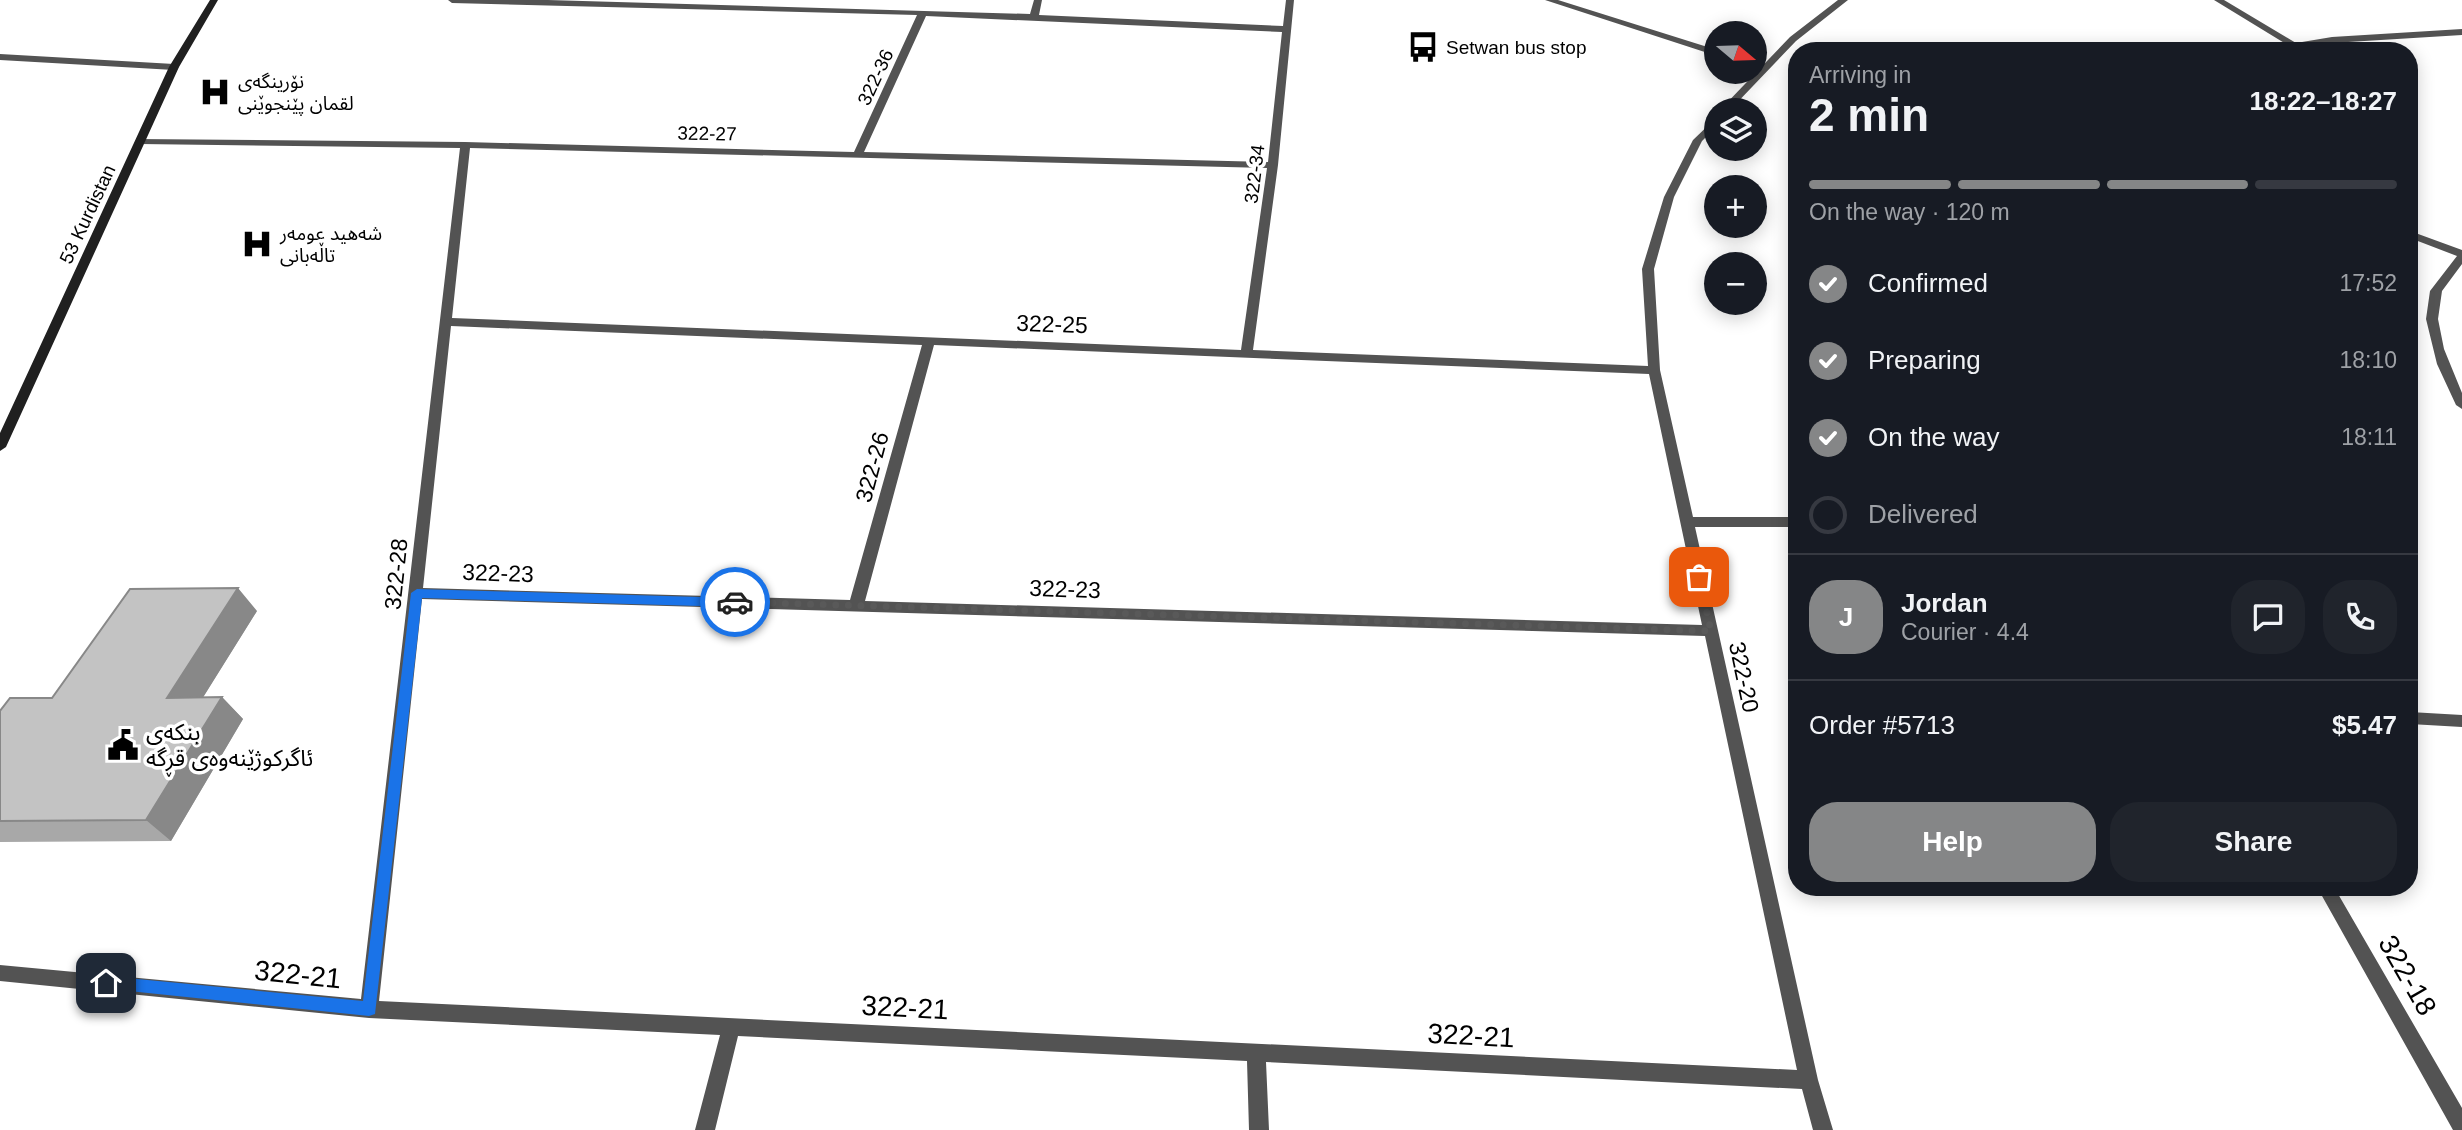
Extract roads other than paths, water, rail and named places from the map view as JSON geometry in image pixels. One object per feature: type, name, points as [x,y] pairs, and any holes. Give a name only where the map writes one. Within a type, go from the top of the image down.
[{"type":"main road","name":"53 Kurdistan","points":[[0,447],[174,67],[214,0]]},
{"type":"street","points":[[452,0],[745,4],[1286,29]]},
{"type":"street","points":[[1034,17],[1038,0]]},
{"type":"street","name":"322-34","points":[[1247,352],[1273,165],[1290,0]]},
{"type":"street","points":[[1549,0],[1704,49]]},
{"type":"street","points":[[1789,42],[1844,0]]},
{"type":"street","points":[[2218,0],[2291,42]]},
{"type":"street","name":"322-36","points":[[858,155],[923,13]]},
{"type":"street","points":[[2322,42],[2462,32]]},
{"type":"street","points":[[1768,59],[1788,43]]},
{"type":"street","points":[[0,57],[174,67]]},
{"type":"street","points":[[1735,98],[1746,84]]},
{"type":"street","name":"322-20","points":[[1704,134],[1669,197],[1648,269],[1654,370],[1809,1080],[1824,1130]]},
{"type":"street","name":"322-27","points":[[140,141],[465,145],[1273,165]]},
{"type":"street","name":"322-28","points":[[369,1009],[448,322],[465,145]]},
{"type":"street","points":[[2418,237],[2462,255],[2437,289],[2432,314],[2446,370],[2462,405]]},
{"type":"street","name":"322-25","points":[[448,322],[1654,370]]},
{"type":"street","name":"322-26","points":[[856,606],[929,340]]},
{"type":"street","points":[[1687,522],[1788,522]]},
{"type":"street","name":"322-23","points":[[417,593],[1711,631]]},
{"type":"street","points":[[2418,718],[2462,721]]},
{"type":"street","name":"322-18","points":[[2331,896],[2462,1127]]},
{"type":"street","name":"322-21","points":[[0,973],[369,1009],[1809,1080]]},
{"type":"street","points":[[705,1130],[731,1027]]},
{"type":"street","points":[[1256,1053],[1259,1130]]},
{"type":"place","name":"Setwan bus stop","points":[[1423,47]]},
{"type":"place","name":"نۆرینگەی لقمان پێنجوێنی","points":[[215,92]]},
{"type":"place","name":"شەهید عومەر تاڵەبانی","points":[[257,244]]},
{"type":"place","name":"بنکەی ئاگرکوژێنەوەی قڕگە","points":[[123,745]]}]
